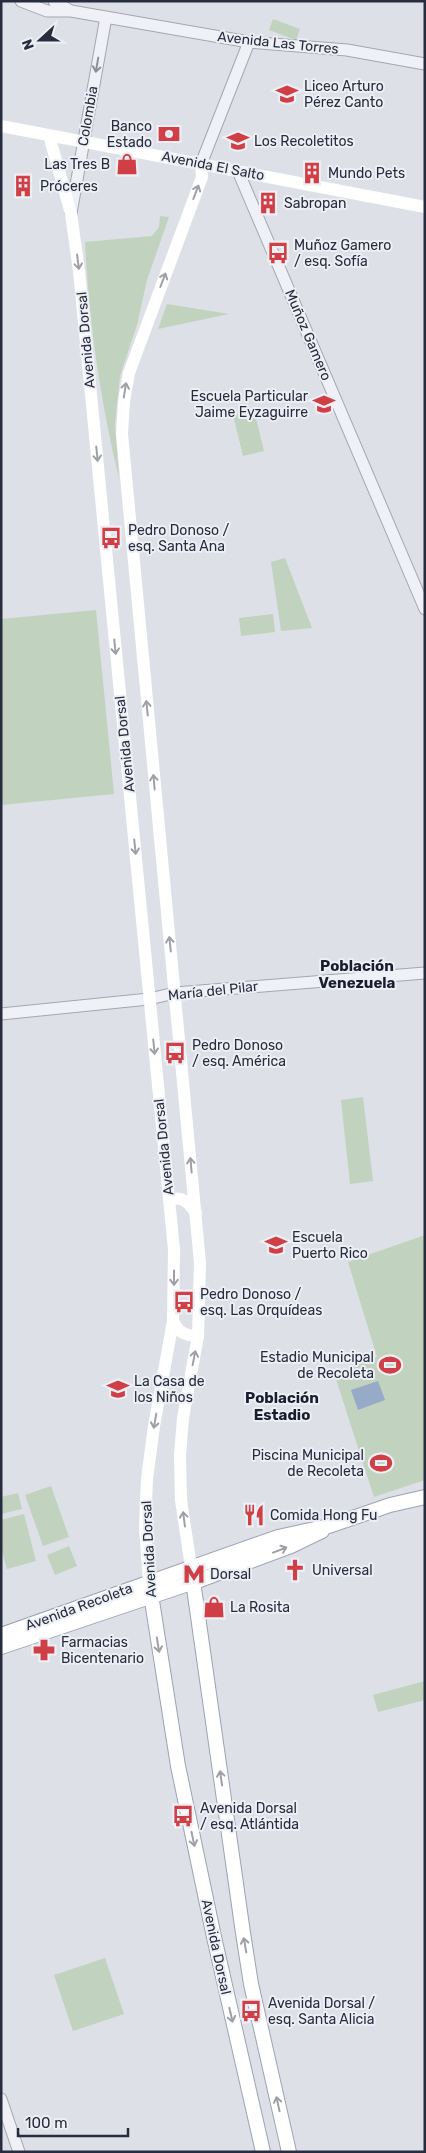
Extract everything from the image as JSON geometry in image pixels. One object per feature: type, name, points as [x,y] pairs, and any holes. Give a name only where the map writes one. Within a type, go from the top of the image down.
[{"type":"main road","name":"Avenida El Salto","points":[[1,126],[425,207]]},
{"type":"main road","name":"Avenida Dorsal","points":[[50,135],[71,214],[85,321],[174,1266],[173,1321],[154,1426],[147,1479],[145,1527],[149,1582],[178,1766],[214,1937],[263,2152]]},
{"type":"main road","name":"Avenida Dorsal","points":[[201,164],[202,177],[132,363],[126,384],[122,417],[123,460],[196,1213],[200,1279],[198,1336],[183,1418],[180,1455],[182,1505],[242,1933],[288,2152]]},
{"type":"main road","points":[[169,1200],[183,1199],[196,1213]]},
{"type":"main road","points":[[173,1321],[180,1332],[188,1336],[198,1336]]},
{"type":"main road","name":"Avenida Recoleta","points":[[390,1505],[425,1488]]},
{"type":"main road","name":"Avenida Recoleta","points":[[1,1635],[287,1535],[329,1526],[390,1505],[425,1497]]},
{"type":"main road","name":"Avenida Recoleta","points":[[1,1648],[193,1582],[302,1542],[329,1526]]},
{"type":"main road","points":[[234,1567],[236,1558],[243,1550]]},
{"type":"street","name":"Avenida Las Torres","points":[[54,1],[71,11]]},
{"type":"street","name":"Avenida Las Torres","points":[[27,2],[47,11],[71,11],[248,42],[347,50],[425,64]]},
{"type":"street","name":"Colombia","points":[[71,214],[106,18]]},
{"type":"street","points":[[201,164],[248,42]]},
{"type":"street","name":"Muñoz Gamero","points":[[238,171],[425,609]]},
{"type":"street","name":"María del Pilar","points":[[1,1014],[149,999],[174,993],[425,973]]},
{"type":"street","points":[[1,2099],[19,2152]]},
{"type":"green space","points":[[273,19],[300,29],[296,40],[269,30]]},
{"type":"green space","points":[[160,216],[169,217],[147,280],[137,325],[120,376],[115,424],[119,478],[96,361],[89,302],[85,242],[152,236],[159,227]]},
{"type":"green space","points":[[167,304],[229,314],[158,329]]},
{"type":"green space","points":[[254,410],[264,451],[243,456],[233,415]]},
{"type":"green space","points":[[285,558],[312,628],[281,631],[271,562]]},
{"type":"green space","points":[[96,610],[114,794],[1,805],[1,619]]},
{"type":"green space","points":[[273,614],[275,632],[241,636],[239,618]]},
{"type":"green space","points":[[363,1097],[373,1181],[350,1184],[341,1100]]},
{"type":"green space","name":"Estadio Municipal de Recoleta","points":[[425,1235],[425,1480],[374,1497],[334,1373],[377,1357],[348,1262]]},
{"type":"green space","points":[[51,1486],[69,1537],[43,1546],[25,1495]]},
{"type":"green space","points":[[18,1493],[22,1509],[1,1514],[1,1497]]},
{"type":"green space","points":[[24,1514],[36,1561],[7,1569],[1,1548],[1,1520]]},
{"type":"green space","points":[[69,1546],[77,1566],[55,1575],[47,1555]]},
{"type":"green space","points":[[425,1681],[425,1700],[378,1712],[373,1695]]},
{"type":"green space","points":[[105,1958],[124,2014],[73,2031],[54,1975]]},
{"type":"water","points":[[378,1381],[385,1400],[358,1410],[351,1390]]},
{"type":"place","name":"Liceo Arturo Pérez Canto","points":[[287,94]]},
{"type":"place","name":"Banco Estado","points":[[169,134]]},
{"type":"place","name":"Los Recoletitos","points":[[238,141]]},
{"type":"place","name":"Las Tres B","points":[[127,164]]},
{"type":"place","name":"Mundo Pets","points":[[312,173]]},
{"type":"place","name":"Próceres","points":[[23,186]]},
{"type":"place","name":"Sabropan","points":[[268,203]]},
{"type":"place","name":"Muñoz Gamero / esq. Sofía","points":[[278,253]]},
{"type":"place","name":"Escuela Particular Jaime Eyzaguirre","points":[[324,404]]},
{"type":"place","name":"Pedro Donoso / esq. Santa Ana","points":[[111,538]]},
{"type":"place","name":"Pedro Donoso / esq. América","points":[[175,1053]]},
{"type":"place","name":"Escuela Puerto Rico","points":[[276,1245]]},
{"type":"place","name":"Pedro Donoso / esq. Las Orquídeas","points":[[184,1302]]},
{"type":"place","name":"Estadio Municipal de Recoleta","points":[[390,1365]]},
{"type":"place","name":"La Casa de los Niños","points":[[118,1389]]},
{"type":"place","name":"Piscina Municipal de Recoleta","points":[[381,1463]]},
{"type":"place","name":"Comida Hong Fu","points":[[254,1515]]},
{"type":"place","name":"Universal","points":[[295,1570]]},
{"type":"place","name":"Dorsal","points":[[194,1574]]},
{"type":"place","name":"La Rosita","points":[[214,1607]]},
{"type":"place","name":"Farmacias Bicentenario","points":[[44,1650]]},
{"type":"place","name":"Avenida Dorsal / esq. Atlántida","points":[[183,1816]]},
{"type":"place","name":"Avenida Dorsal / esq. Santa Alicia","points":[[251,2011]]},
{"type":"district","name":"Población Venezuela","points":[[357,974]]},
{"type":"district","name":"Población Estadio","points":[[282,1406]]}]
